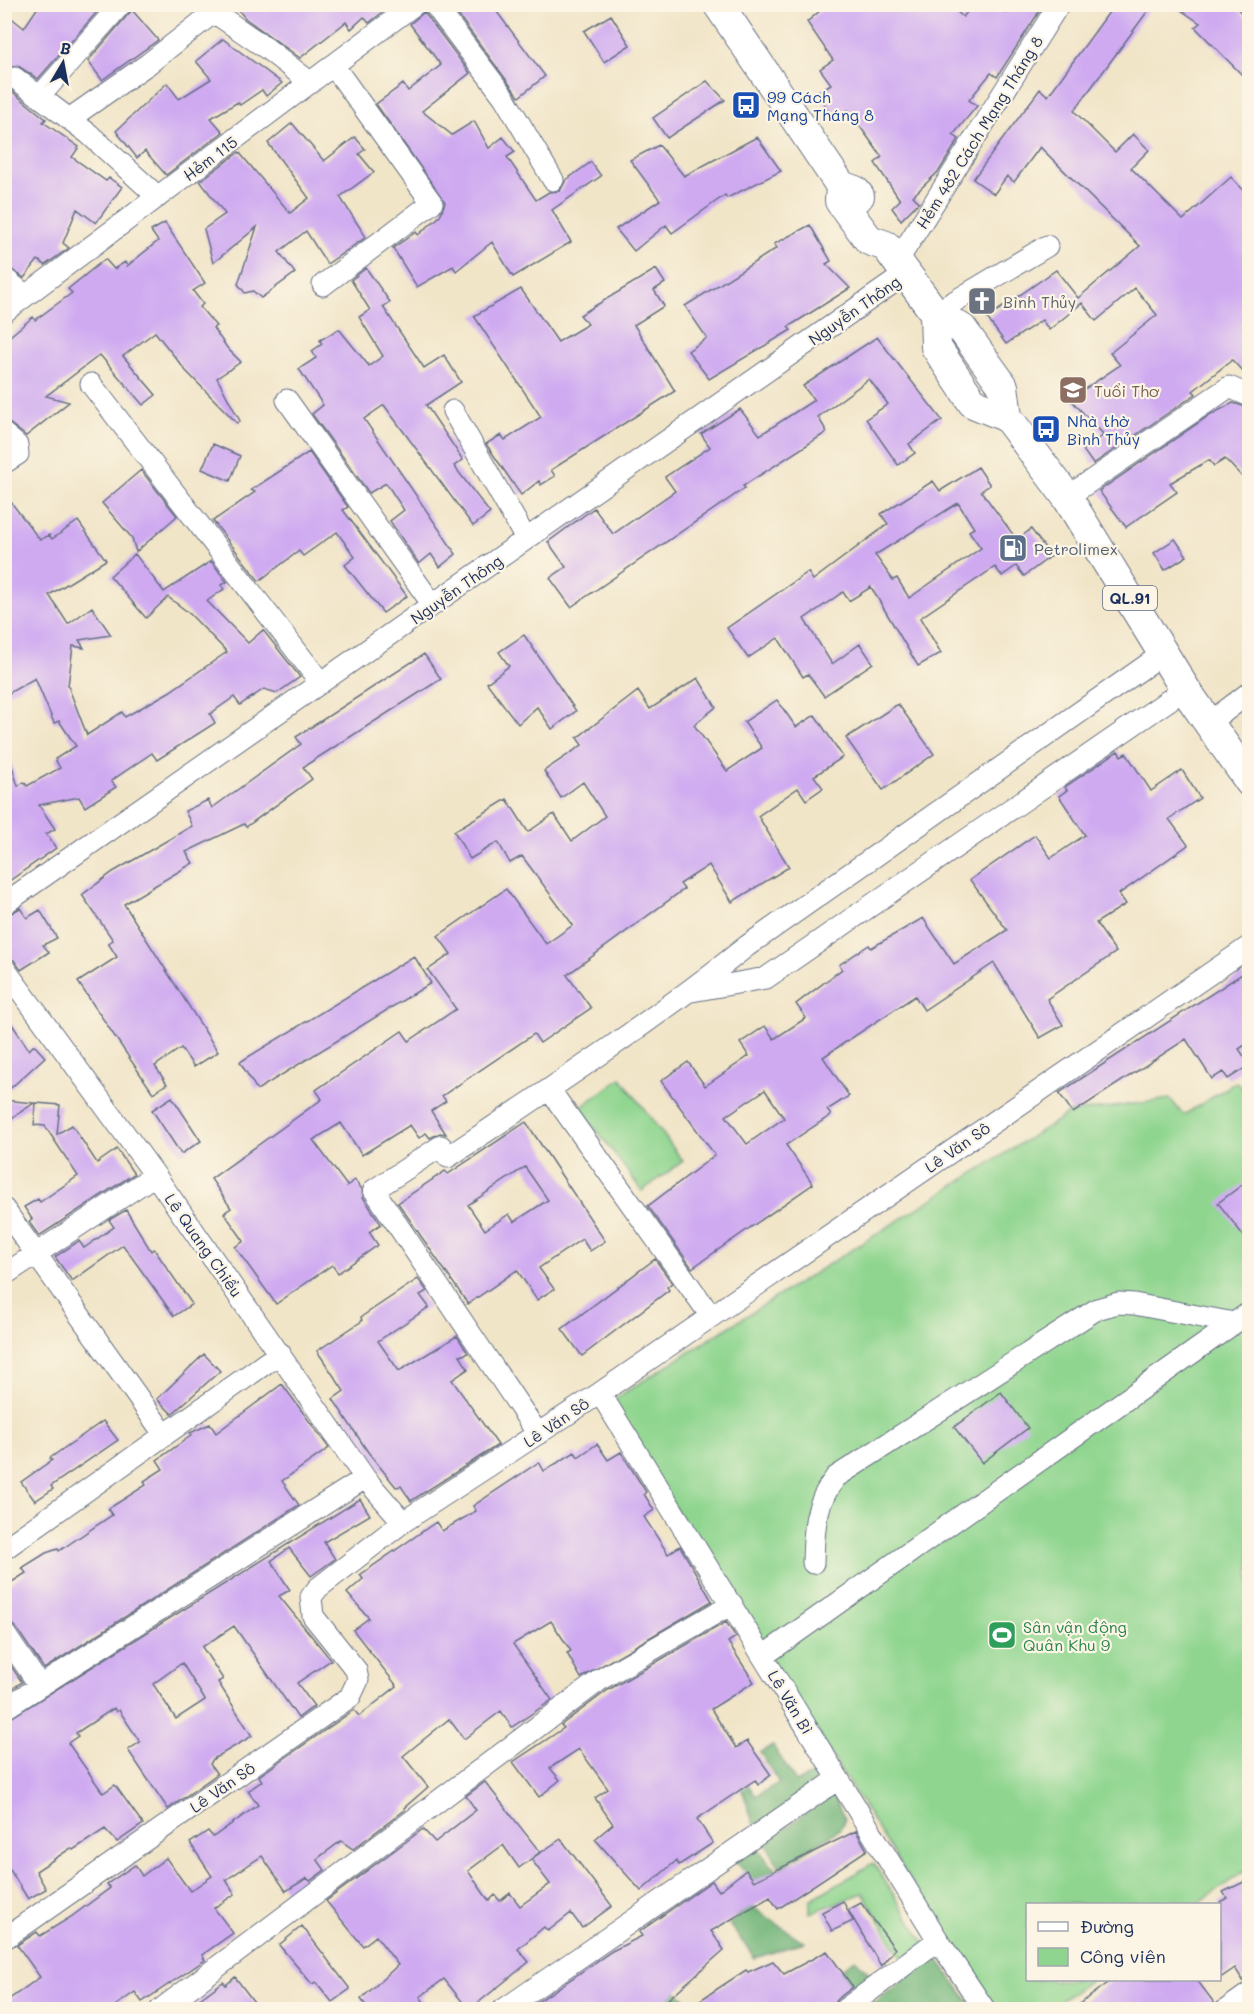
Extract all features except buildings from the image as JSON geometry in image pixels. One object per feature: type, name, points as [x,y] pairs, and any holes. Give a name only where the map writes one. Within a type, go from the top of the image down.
[{"type":"highway","points":[[718,4],[841,186],[840,201],[868,240],[897,260],[935,313]]},
{"type":"highway","name":"QL.91","points":[[935,313],[936,347],[973,403],[1007,417],[1067,497],[1185,689],[1250,782]]},
{"type":"street","points":[[40,96],[121,4]]},
{"type":"street","name":"Hẻm 115","points":[[4,312],[415,4]]},
{"type":"street","points":[[434,4],[509,105],[553,180]]},
{"type":"street","name":"Hẻm 482 Cách Mạng Tháng 8","points":[[897,260],[1059,4]]},
{"type":"street","points":[[69,119],[148,64],[208,9],[267,48],[311,83]]},
{"type":"street","points":[[323,285],[432,203],[333,65]]},
{"type":"street","points":[[15,78],[69,119],[158,197]]},
{"type":"street","points":[[935,313],[1047,246]]},
{"type":"street","name":"Nguyễn Thông","points":[[4,904],[526,539],[897,260]]},
{"type":"street","points":[[4,278],[25,295]]},
{"type":"street","points":[[91,384],[321,683]]},
{"type":"street","points":[[1067,497],[1229,387],[1250,396]]},
{"type":"street","points":[[286,400],[433,605]]},
{"type":"street","points":[[453,411],[526,539]]},
{"type":"street","points":[[4,434],[17,445],[18,454],[4,463]]},
{"type":"street","points":[[538,1434],[374,1190],[441,1146],[448,1157],[549,1089],[690,992],[747,946],[1164,653]]},
{"type":"street","points":[[690,992],[766,978],[1185,689]]},
{"type":"street","points":[[1208,724],[1250,692]]},
{"type":"street","name":"Lê Văn Sô","points":[[4,1940],[350,1697],[358,1680],[356,1670],[313,1616],[312,1598],[318,1588],[403,1522],[600,1393],[1250,946]]},
{"type":"street","name":"Lê Quang Chiểu","points":[[4,968],[155,1175],[365,1478],[403,1522]]},
{"type":"street","points":[[549,1089],[711,1316]]},
{"type":"street","points":[[4,1275],[155,1175]]},
{"type":"street","points":[[4,1209],[34,1255],[164,1434]]},
{"type":"street","points":[[813,1563],[814,1517],[824,1491],[836,1477],[1097,1309],[1118,1303],[1242,1318]]},
{"type":"street","points":[[763,1656],[1242,1318]]},
{"type":"street","points":[[4,1549],[280,1353]]},
{"type":"street","name":"Lê Văn Bì","points":[[600,1393],[938,1940],[985,2010]]},
{"type":"street","points":[[4,1709],[365,1478]]},
{"type":"street","points":[[160,2010],[601,1679],[732,1604]]},
{"type":"street","points":[[4,1633],[40,1686]]},
{"type":"street","points":[[504,2010],[838,1779]]},
{"type":"street","points":[[844,2010],[938,1940]]},
{"type":"street","points":[[1226,2010],[1250,1993]]},
{"type":"green space","points":[[621,1078],[683,1161],[642,1191],[580,1108]]},
{"type":"green space","name":"Sân vận động Quân Khu 9","points":[[1236,1082],[1250,1094],[1249,1868],[1198,1903],[1026,1903],[1026,1981],[1090,1981],[1049,2009],[992,2009],[608,1403],[1069,1113],[1170,1099],[1184,1115]]},
{"type":"green space","points":[[773,1746],[796,1782],[815,1773],[822,1782],[756,1831],[734,1765],[756,1796],[779,1783],[760,1752]]},
{"type":"green space","points":[[832,1795],[845,1819],[839,1830],[780,1868],[765,1842]]},
{"type":"green space","points":[[754,1845],[776,1870],[755,1882],[733,1859]]},
{"type":"green space","points":[[873,1863],[925,1943],[903,1959],[863,1893],[810,1913],[810,1900]]},
{"type":"green space","points":[[751,1906],[804,1942],[755,1958],[729,1924]]},
{"type":"green space","points":[[936,1957],[974,2009],[864,2010]]},
{"type":"green space","points":[[855,1959],[875,1979],[858,1994],[841,1970]]},
{"type":"green space","points":[[671,1987],[696,2007],[653,2009]]},
{"type":"place","name":"99 Cách Mạng Tháng 8","points":[[746,105]]},
{"type":"place","name":"Bình Thủy","points":[[982,301]]},
{"type":"place","name":"Tuổi Thơ","points":[[1073,390]]},
{"type":"place","name":"Nhà thờ Bình Thủy","points":[[1046,429]]},
{"type":"place","name":"Petrolimex","points":[[1013,548]]},
{"type":"place","name":"Sân vận động Quân Khu 9","points":[[1002,1635]]}]
